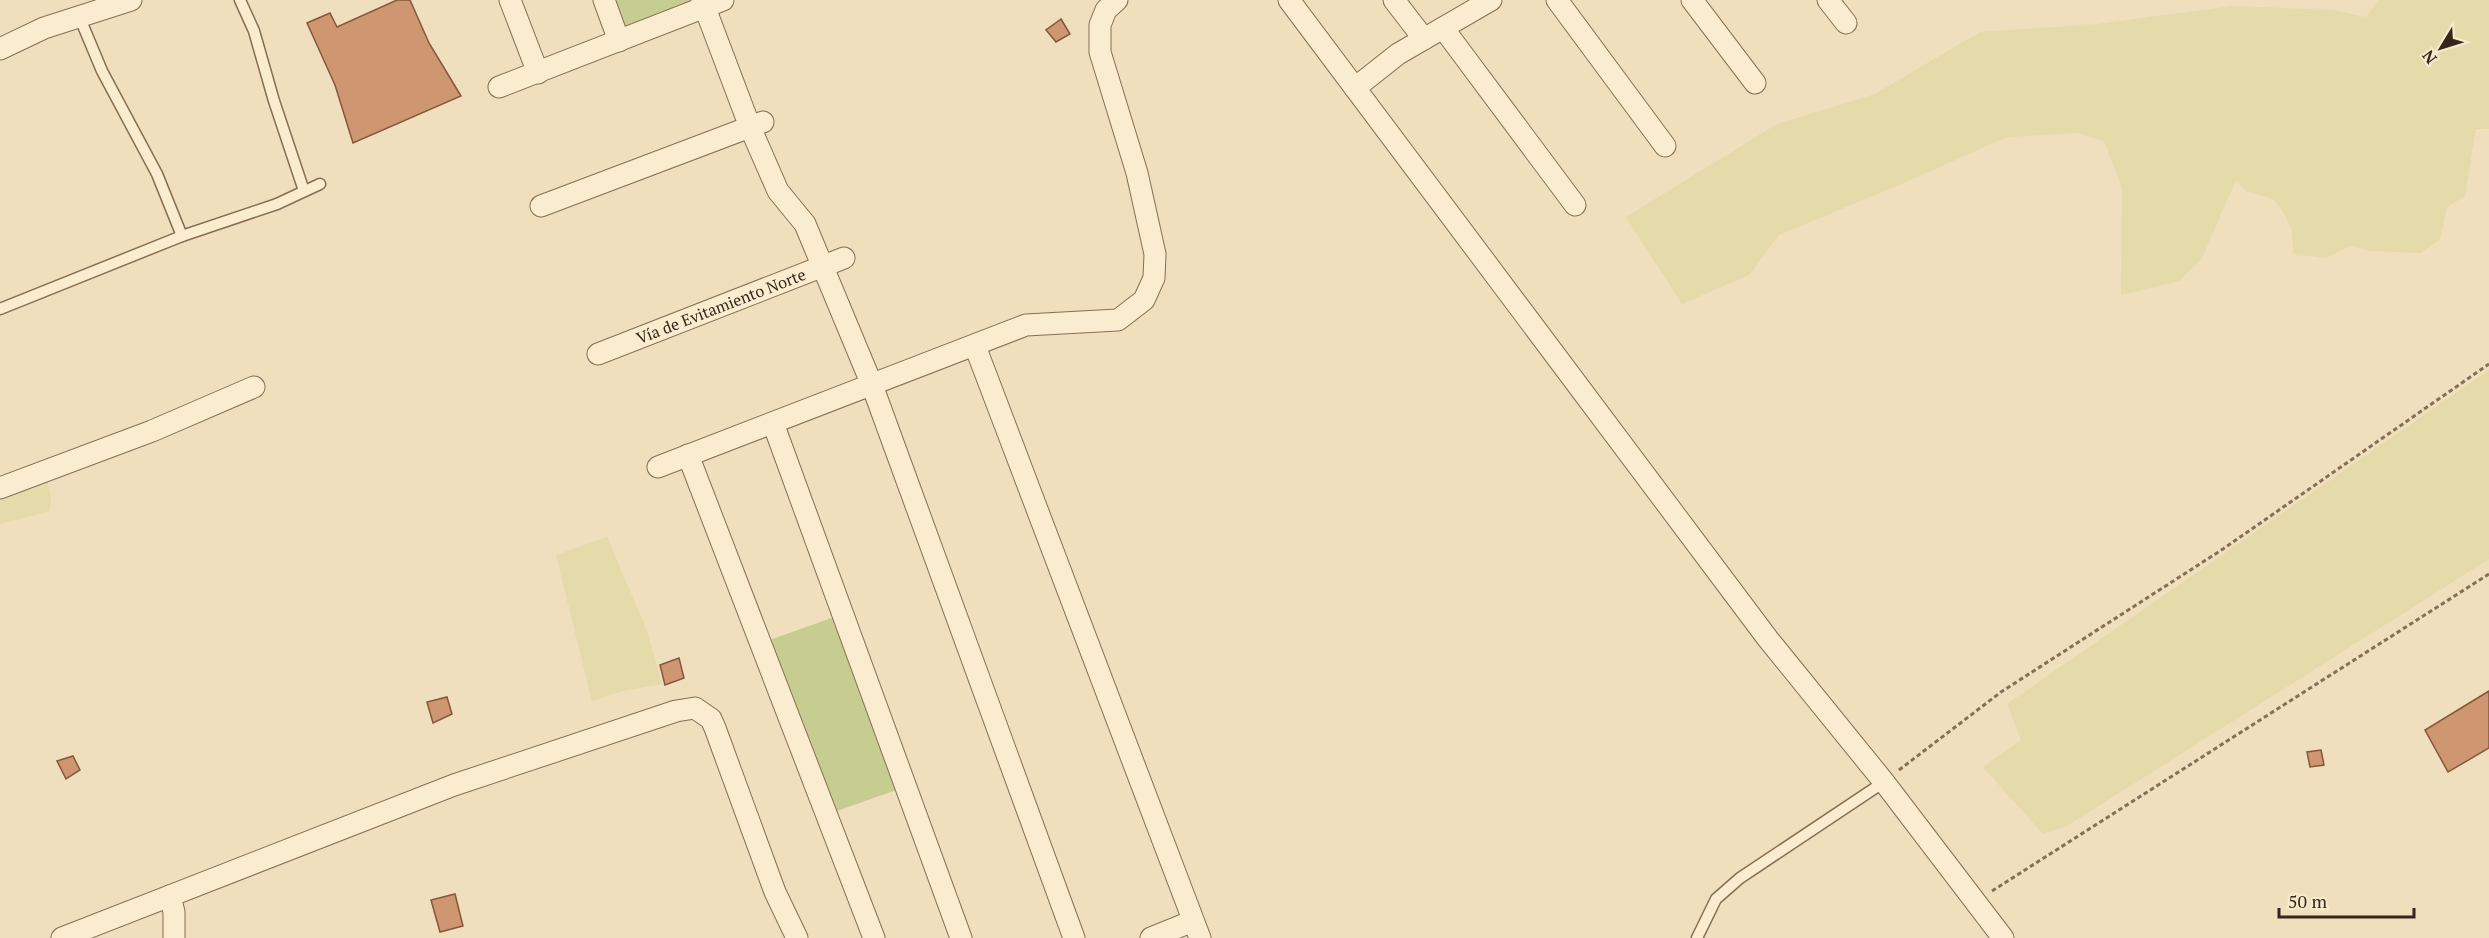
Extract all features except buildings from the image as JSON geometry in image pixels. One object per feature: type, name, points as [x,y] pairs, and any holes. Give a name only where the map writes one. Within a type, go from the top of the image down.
[{"type":"street","points":[[0,50],[44,28],[131,0]]},
{"type":"street","points":[[510,0],[538,73]]},
{"type":"street","points":[[604,0],[619,41]]},
{"type":"street","points":[[658,467],[1026,325],[1118,320],[1144,300],[1154,278],[1155,254],[1137,173],[1100,52],[1100,25],[1106,10],[1117,0]]},
{"type":"street","points":[[1288,0],[1768,639],[1884,782],[2003,938]]},
{"type":"street","points":[[1394,0],[1424,39]]},
{"type":"street","points":[[1355,88],[1398,54],[1491,0]]},
{"type":"street","points":[[1557,0],[1665,146]]},
{"type":"street","points":[[1692,0],[1755,83]]},
{"type":"street","points":[[1828,0],[1846,23]]},
{"type":"street","points":[[499,87],[619,41],[710,2],[782,196],[805,224],[872,385],[1074,938]]},
{"type":"street","points":[[1443,28],[1575,205]]},
{"type":"street","points":[[541,206],[757,124]]},
{"type":"street","name":"Vía de Evitamiento Norte","points":[[598,354],[844,258]]},
{"type":"street","points":[[975,346],[1196,930],[1151,938]]},
{"type":"street","points":[[0,488],[152,430],[254,387]]},
{"type":"street","points":[[773,423],[961,938]]},
{"type":"street","points":[[688,456],[874,938]]},
{"type":"street","points":[[62,938],[454,785],[676,711],[695,708],[711,719],[716,728],[775,892],[797,938]]},
{"type":"street","points":[[170,896],[174,912],[174,938]]},
{"type":"lane","points":[[240,0],[254,31],[304,191]]},
{"type":"lane","points":[[79,16],[102,71],[157,174],[182,236]]},
{"type":"lane","points":[[0,309],[182,236],[277,204],[320,184]]},
{"type":"lane","points":[[1697,938],[1716,899],[1740,878],[1884,782]]},
{"type":"path","points":[[1884,782],[2001,692],[2223,549],[2489,364]]},
{"type":"path","points":[[2010,879],[2489,574]]},
{"type":"shaded area","points":[[2378,0],[2489,0],[2489,129],[2476,129],[2465,196],[2447,207],[2440,239],[2421,253],[2371,251],[2350,246],[2325,258],[2294,254],[2291,228],[2273,199],[2246,191],[2236,180],[2201,260],[2179,281],[2121,295],[2122,188],[2104,141],[2077,133],[2007,137],[1779,235],[1749,275],[1682,304],[1626,217],[1777,124],[1875,94],[1980,32],[2098,24],[2232,6],[2333,10],[2366,17]]},
{"type":"shaded area","points":[[2489,370],[2489,559],[2067,826],[2043,834],[1983,767],[2021,740],[2007,704]]},
{"type":"shaded area","points":[[46,476],[51,496],[50,511],[0,524],[0,492]]},
{"type":"shaded area","points":[[607,537],[647,631],[662,684],[622,691],[592,701],[556,555]]},
{"type":"green space","points":[[611,0],[696,0],[624,31]]},
{"type":"green space","points":[[837,616],[902,788],[834,812],[767,641]]}]
